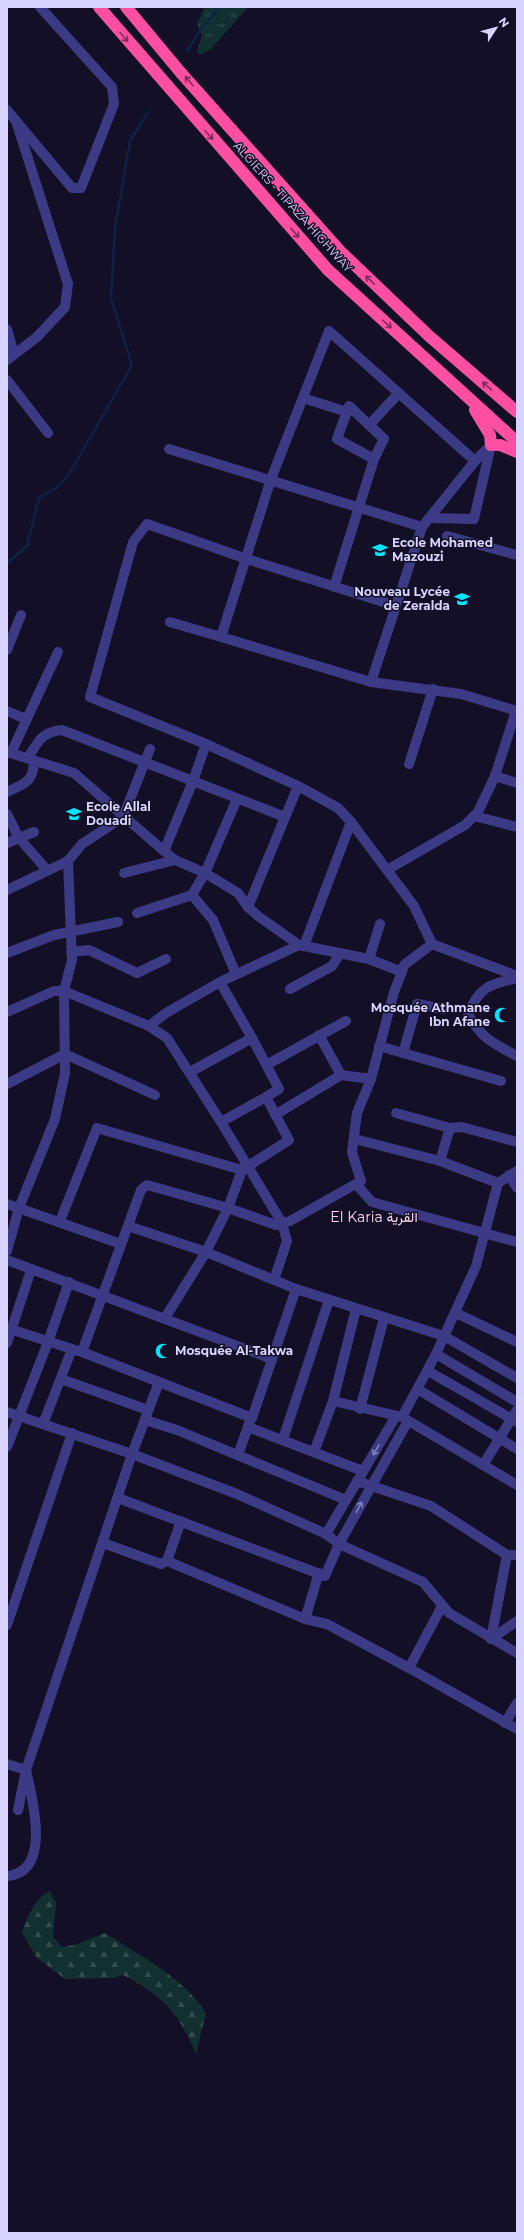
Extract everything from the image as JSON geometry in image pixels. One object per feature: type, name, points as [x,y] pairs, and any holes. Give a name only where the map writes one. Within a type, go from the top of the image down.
[{"type":"highway","name":"ALGIERS - TIPAZA HIGHWAY","points":[[99,7],[328,270],[517,442]]},
{"type":"highway","name":"ALGIERS - TIPAZA HIGHWAY","points":[[126,7],[340,251],[429,336],[517,412]]},
{"type":"highway","points":[[463,393],[486,427],[491,440],[491,445],[500,445],[517,452]]},
{"type":"street","points":[[7,110],[72,188],[81,188],[114,104],[112,87],[40,7]]},
{"type":"street","points":[[7,329],[11,357],[37,337],[65,307],[68,284],[16,121]]},
{"type":"street","points":[[26,153],[47,157]]},
{"type":"street","points":[[221,637],[271,480],[329,331],[476,461]]},
{"type":"street","points":[[7,380],[48,434]]},
{"type":"street","points":[[368,424],[399,393]]},
{"type":"street","points":[[303,398],[347,412]]},
{"type":"street","points":[[334,587],[374,459],[384,439],[349,406],[336,439],[374,459]]},
{"type":"street","points":[[372,682],[422,527],[491,445]]},
{"type":"street","points":[[429,518],[474,519],[491,445]]},
{"type":"street","points":[[169,449],[422,527]]},
{"type":"street","points":[[396,606],[247,559],[147,524],[133,542],[90,697],[206,744],[298,786],[338,808],[351,822],[414,906],[432,944],[517,977]]},
{"type":"street","points":[[447,536],[517,555]]},
{"type":"street","points":[[7,650],[20,615]]},
{"type":"street","points":[[170,622],[372,682],[433,689],[461,694],[517,711],[494,776],[478,812],[465,825],[387,870]]},
{"type":"street","points":[[58,652],[9,752],[31,760],[62,767],[74,773],[90,785],[123,817],[175,860],[205,873],[238,893],[248,907],[302,945],[369,959],[402,972]]},
{"type":"street","points":[[409,764],[433,689]]},
{"type":"street","points":[[7,711],[26,719]]},
{"type":"street","points":[[7,792],[31,780],[33,773],[31,760],[42,736],[50,731],[62,730],[285,817]]},
{"type":"street","points":[[164,851],[193,781],[206,744]]},
{"type":"street","points":[[7,890],[68,861],[82,844],[123,817],[150,749]]},
{"type":"street","points":[[494,776],[517,782]]},
{"type":"street","points":[[248,907],[298,786]]},
{"type":"street","points":[[137,913],[192,895],[205,873],[237,799]]},
{"type":"street","points":[[7,814],[18,838],[47,870]]},
{"type":"street","points":[[474,816],[517,827]]},
{"type":"street","points":[[149,1026],[166,1013],[220,982],[302,945],[351,822]]},
{"type":"street","points":[[7,843],[34,832]]},
{"type":"street","points":[[124,873],[175,860]]},
{"type":"street","points":[[7,1251],[19,1208],[55,1119],[65,1073],[64,991],[72,960],[68,861]]},
{"type":"street","points":[[192,895],[213,920],[236,974]]},
{"type":"street","points":[[7,953],[37,941],[71,931],[118,922]]},
{"type":"street","points":[[369,959],[380,924]]},
{"type":"street","points":[[82,1352],[141,1190],[147,1185],[228,1208],[276,1225],[361,1181],[352,1152],[355,1139],[357,1113],[371,1079],[394,992],[404,965],[432,944]]},
{"type":"street","points":[[71,952],[89,950],[138,973],[166,960]]},
{"type":"street","points":[[290,989],[332,966],[340,954]]},
{"type":"street","points":[[517,977],[485,987],[474,1001],[468,1014],[478,1032],[517,1056]]},
{"type":"street","points":[[220,982],[268,1064],[280,1089],[221,1122]]},
{"type":"street","points":[[7,1012],[54,991],[64,991],[149,1026],[167,1038],[221,1122],[245,1168],[282,1223],[287,1241],[274,1280]]},
{"type":"street","points":[[403,1053],[417,1004],[444,1009]]},
{"type":"street","points":[[268,1064],[346,1021]]},
{"type":"street","points":[[319,1035],[341,1075]]},
{"type":"street","points":[[190,1072],[252,1038]]},
{"type":"street","points":[[379,1046],[501,1081]]},
{"type":"street","points":[[7,1084],[65,1054]]},
{"type":"street","points":[[65,1054],[155,1095]]},
{"type":"street","points":[[275,1115],[341,1075],[371,1079]]},
{"type":"street","points":[[165,1318],[206,1252],[228,1208],[245,1168],[289,1140],[266,1097]]},
{"type":"street","points":[[396,1114],[450,1128],[462,1127],[517,1142]]},
{"type":"street","points":[[60,1221],[97,1128],[245,1168]]},
{"type":"street","points":[[440,1161],[450,1128]]},
{"type":"street","points":[[355,1139],[440,1161],[498,1183]]},
{"type":"street","points":[[326,1534],[363,1471],[402,1418],[419,1390],[456,1313],[476,1266],[498,1183],[513,1173],[517,1188]]},
{"type":"street","points":[[356,1184],[372,1202],[517,1242]]},
{"type":"street","points":[[7,1204],[60,1221],[121,1244]]},
{"type":"street","points":[[128,1226],[206,1252],[296,1289],[356,1310],[444,1336],[517,1378]]},
{"type":"street","points":[[7,1260],[272,1358]]},
{"type":"street","points":[[7,1343],[10,1329],[31,1270]]},
{"type":"street","points":[[7,1447],[48,1342],[69,1282]]},
{"type":"street","points":[[238,1455],[296,1289]]},
{"type":"street","points":[[283,1439],[329,1300]]},
{"type":"street","points":[[314,1452],[333,1401],[356,1310]]},
{"type":"street","points":[[456,1313],[517,1342]]},
{"type":"street","points":[[360,1409],[384,1318]]},
{"type":"street","points":[[10,1329],[82,1352],[159,1382],[250,1422],[283,1439],[363,1471]]},
{"type":"street","points":[[43,1424],[72,1349]]},
{"type":"street","points":[[436,1354],[517,1402]]},
{"type":"street","points":[[428,1371],[514,1420]]},
{"type":"street","points":[[61,1379],[346,1500]]},
{"type":"street","points":[[18,1810],[26,1770],[132,1454],[159,1382]]},
{"type":"street","points":[[419,1390],[517,1449]]},
{"type":"street","points":[[333,1401],[360,1409],[402,1418],[517,1485]]},
{"type":"street","points":[[483,1465],[514,1420],[517,1410]]},
{"type":"street","points":[[7,1412],[132,1454],[238,1494],[326,1534],[340,1543],[423,1582],[449,1613],[517,1653]]},
{"type":"street","points":[[118,1498],[325,1576],[402,1418]]},
{"type":"street","points":[[7,1625],[72,1433]]},
{"type":"street","points":[[357,1481],[431,1506],[512,1555],[491,1639]]},
{"type":"street","points":[[167,1561],[181,1521]]},
{"type":"street","points":[[103,1543],[160,1564],[167,1561],[305,1619],[327,1624],[517,1729]]},
{"type":"street","points":[[305,1619],[319,1574]]},
{"type":"street","points":[[409,1668],[442,1606]]},
{"type":"street","points":[[491,1639],[517,1621]]},
{"type":"street","points":[[505,1723],[517,1703]]},
{"type":"street","points":[[7,1764],[26,1770]]},
{"type":"street","points":[[7,1876],[17,1876],[30,1864],[37,1836],[35,1815],[26,1770]]},
{"type":"green space","points":[[205,7],[248,7],[211,49],[200,55],[197,52],[202,36],[197,24]]},
{"type":"green space","points":[[50,1891],[56,1903],[53,1937],[62,1947],[74,1945],[105,1933],[160,1968],[196,2000],[206,2013],[196,2054],[190,2040],[176,2016],[159,1998],[137,1982],[123,1975],[113,1978],[65,1979],[36,1957],[22,1932],[29,1914],[36,1903],[44,1894]]},
{"type":"waterway","points":[[187,51],[200,30],[220,7]]},
{"type":"waterway","points":[[7,563],[27,546],[39,498],[59,486],[71,471],[132,365],[111,298],[115,228],[130,141],[149,111]]},
{"type":"place","name":"Ecole Mohamed Mazouzi","points":[[380,550]]},
{"type":"place","name":"Nouveau Lycée de Zeralda","points":[[462,599]]},
{"type":"place","name":"Ecole Allal Douadi","points":[[74,814]]},
{"type":"place","name":"Mosquée Athmane Ibn Afane","points":[[502,1015]]},
{"type":"place","name":"Mosquée Al-Takwa","points":[[163,1351]]},
{"type":"district","name":"El Karia القرية","points":[[374,1217]]}]
